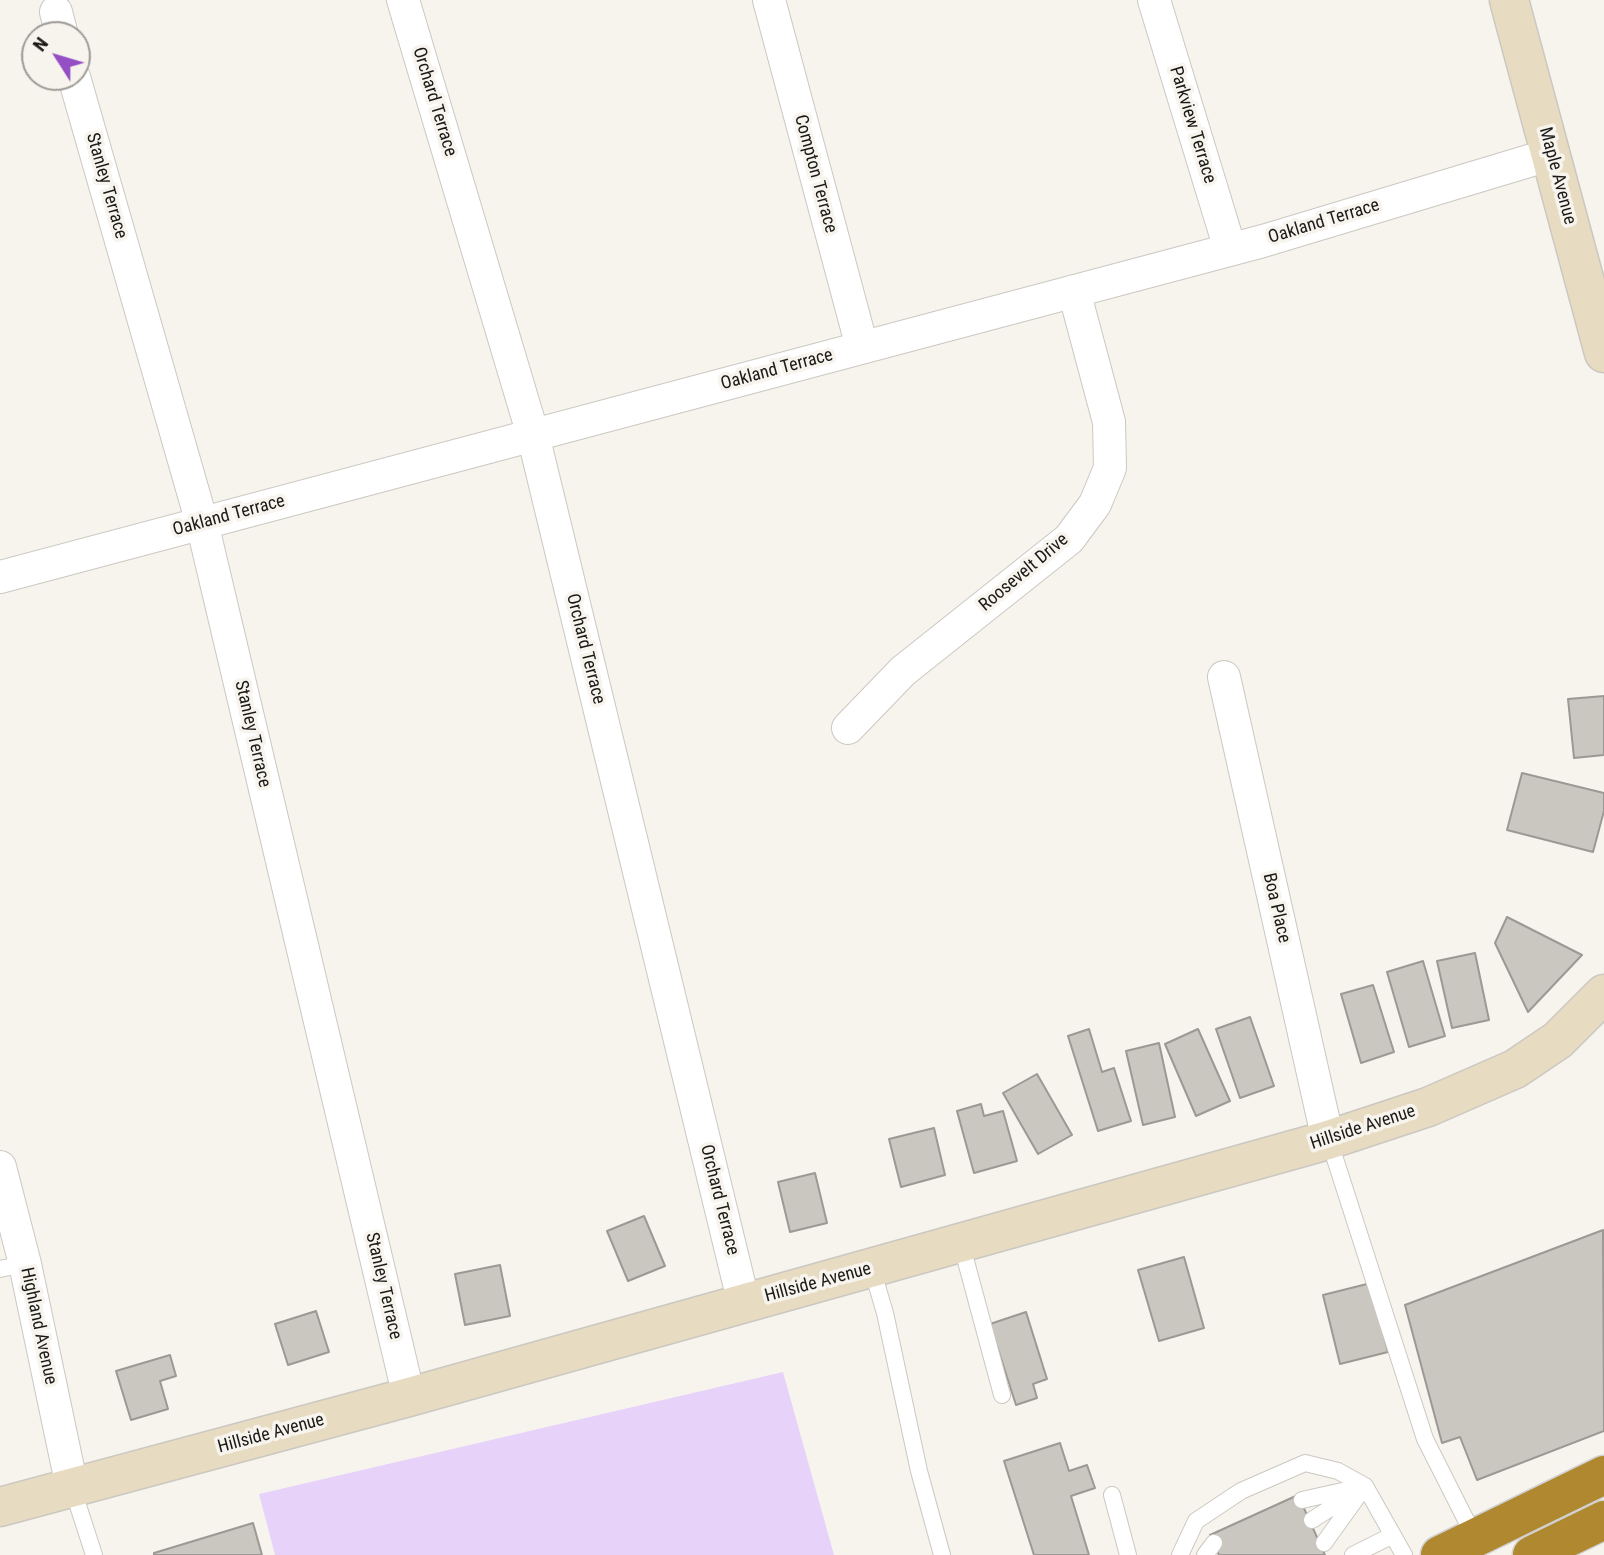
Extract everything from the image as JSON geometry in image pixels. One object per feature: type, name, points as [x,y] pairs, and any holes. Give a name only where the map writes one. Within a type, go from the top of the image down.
[{"type":"highway","points":[[1440,1555],[1604,1475]]},
{"type":"highway","points":[[1532,1555],[1604,1520]]},
{"type":"main road","name":"Maple Avenue","points":[[1509,0],[1604,353]]},
{"type":"main road","name":"Hillside Avenue","points":[[0,1507],[409,1397],[1328,1140],[1460,1095],[1515,1069],[1558,1040],[1604,994]]},
{"type":"street","name":"Orchard Terrace","points":[[403,0],[533,435],[744,1304]]},
{"type":"street","name":"Compton Terrace","points":[[769,0],[862,347]]},
{"type":"street","name":"Parkview Terrace","points":[[1154,0],[1230,249]]},
{"type":"street","name":"Stanley Terrace","points":[[78,91],[202,523],[409,1397]]},
{"type":"street","name":"Oakland Terrace","points":[[0,577],[1230,249],[1552,154]]},
{"type":"street","name":"Roosevelt Drive","points":[[848,728],[903,671],[1069,539],[1095,504],[1110,468],[1109,422],[1074,291]]},
{"type":"street","name":"Boa Place","points":[[1224,677],[1328,1140]]},
{"type":"street","name":"Highland Avenue","points":[[0,1167],[13,1266],[72,1487]]},
{"type":"lane","points":[[1328,1140],[1425,1439],[1475,1538]]},
{"type":"lane","points":[[961,1243],[1002,1395]]},
{"type":"lane","points":[[872,1269],[885,1313],[919,1471],[942,1555]]},
{"type":"lane","points":[[1180,1555],[1196,1521],[1241,1491],[1305,1463],[1338,1471],[1365,1486],[1404,1555]]},
{"type":"lane","points":[[1302,1500],[1365,1486]]},
{"type":"lane","points":[[1312,1520],[1365,1486]]},
{"type":"lane","points":[[1324,1543],[1365,1486]]},
{"type":"lane","points":[[72,1487],[94,1555]]},
{"type":"lane","points":[[1112,1495],[1128,1555]]},
{"type":"lane","points":[[1353,1555],[1393,1535]]},
{"type":"shaded area","points":[[783,1372],[834,1555],[275,1555],[259,1494]]},
{"type":"building","points":[[1604,696],[1604,755],[1574,758],[1568,699]]},
{"type":"building","points":[[1522,773],[1604,793],[1604,811],[1593,852],[1507,830]]},
{"type":"building","points":[[1507,917],[1582,955],[1528,1012],[1495,943]]},
{"type":"building","points":[[1475,953],[1489,1020],[1452,1028],[1437,961]]},
{"type":"building","points":[[1423,961],[1445,1036],[1409,1047],[1387,972]]},
{"type":"building","points":[[1373,985],[1394,1052],[1361,1063],[1341,994]]},
{"type":"building","points":[[1250,1017],[1274,1086],[1240,1098],[1216,1029]]},
{"type":"building","points":[[1089,1029],[1102,1072],[1114,1068],[1131,1121],[1098,1131],[1068,1036]]},
{"type":"building","points":[[1198,1029],[1230,1101],[1196,1116],[1165,1044]]},
{"type":"building","points":[[1159,1043],[1175,1117],[1143,1125],[1126,1051]]},
{"type":"building","points":[[1037,1074],[1072,1135],[1038,1154],[1003,1093]]},
{"type":"building","points":[[981,1104],[984,1116],[1003,1111],[1017,1161],[974,1173],[957,1111]]},
{"type":"building","points":[[934,1128],[945,1175],[901,1187],[889,1139]]},
{"type":"building","points":[[815,1173],[827,1223],[790,1232],[778,1182]]},
{"type":"building","points":[[644,1216],[665,1266],[628,1281],[607,1231]]},
{"type":"building","points":[[1603,1230],[1604,1431],[1477,1480],[1460,1437],[1442,1443],[1405,1305]]},
{"type":"building","points":[[1184,1257],[1204,1328],[1159,1341],[1138,1270]]},
{"type":"building","points":[[500,1265],[510,1316],[465,1325],[455,1274]]},
{"type":"building","points":[[1371,1283],[1388,1352],[1340,1364],[1323,1295]]},
{"type":"building","points":[[316,1311],[329,1352],[288,1365],[275,1324]]},
{"type":"building","points":[[1026,1312],[1047,1379],[1033,1384],[1037,1398],[1016,1405],[990,1324]]},
{"type":"building","points":[[170,1355],[176,1376],[160,1381],[168,1409],[131,1420],[116,1371]]},
{"type":"building","points":[[1060,1443],[1069,1471],[1087,1465],[1095,1488],[1071,1496],[1089,1555],[1034,1555],[1004,1461]]},
{"type":"building","points":[[1298,1495],[1325,1555],[1219,1555],[1210,1535]]},
{"type":"building","points":[[253,1523],[262,1555],[154,1555],[154,1553]]}]
